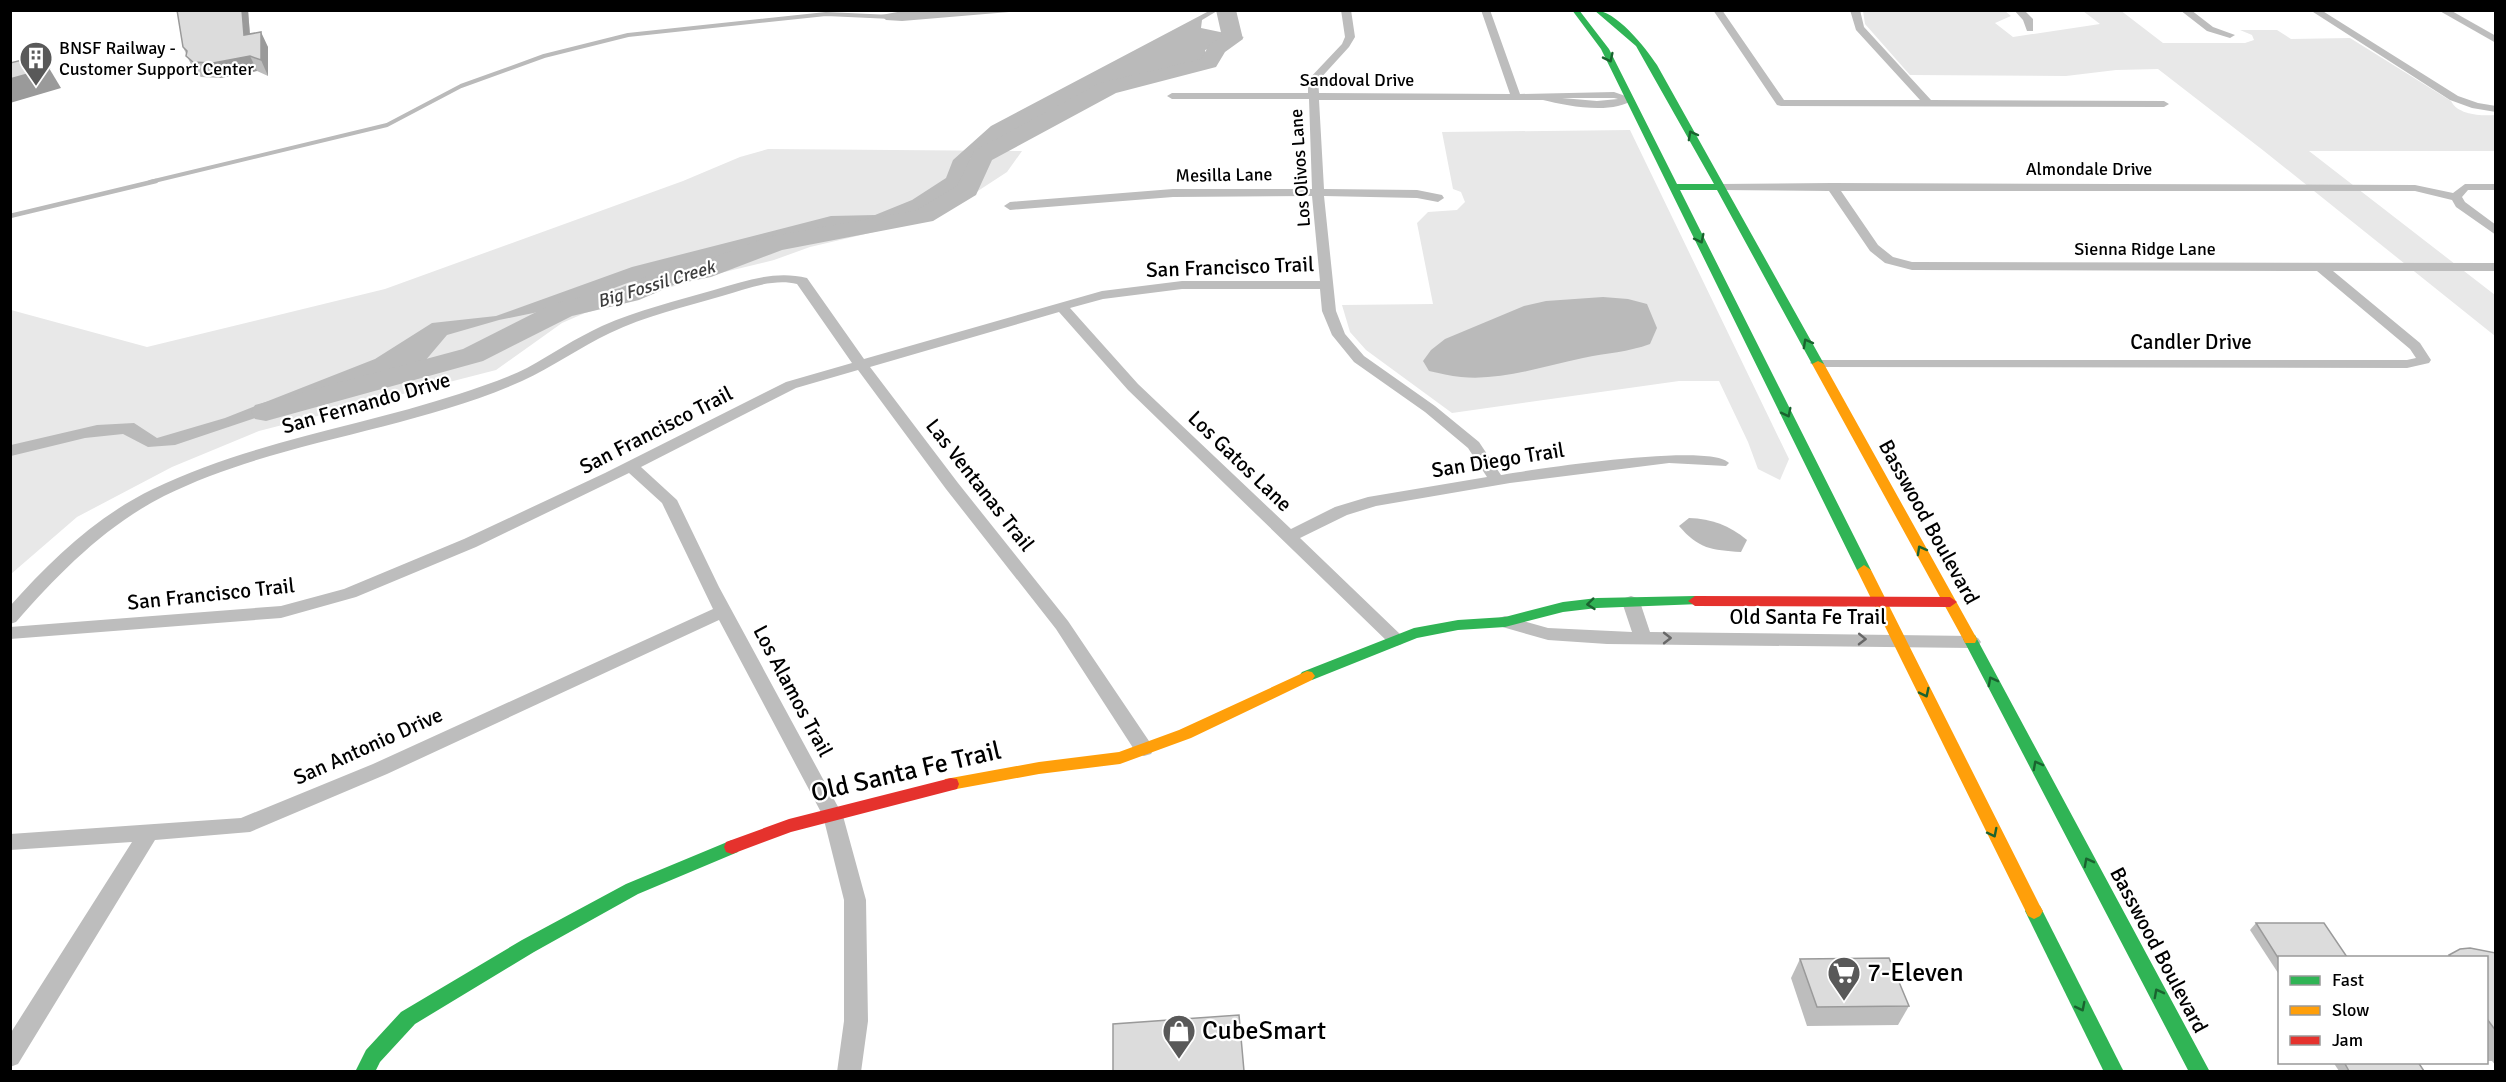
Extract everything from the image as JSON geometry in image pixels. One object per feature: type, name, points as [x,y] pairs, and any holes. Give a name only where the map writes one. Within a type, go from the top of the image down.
[{"type":"main road","points":[[1575,10],[1598,38],[1674,187],[1900,640],[1967,780],[2114,1071]]},
{"type":"main road","name":"Basswood Boulevard","points":[[1597,10],[1622,28],[1645,52],[1950,602],[2200,1071]]},
{"type":"main road","points":[[1674,187],[1720,187]]},
{"type":"main road","name":"Old Santa Fe Trail","points":[[365,1071],[373,1056],[408,1018],[539,940],[632,889],[723,850],[789,826],[942,786],[1039,768],[1120,758],[1185,734],[1290,683],[1414,633],[1458,625],[1505,622],[1557,609],[1597,603],[1950,602]]},
{"type":"street","name":"Los Olivos Lane","points":[[1346,10],[1350,37],[1346,45],[1313,80],[1318,192],[1329,311],[1339,335],[1359,359],[1430,409],[1474,446],[1497,480]]},
{"type":"street","points":[[1485,10],[1516,97]]},
{"type":"street","points":[[1717,10],[1781,103],[2164,104]]},
{"type":"street","points":[[1855,10],[1854,15],[1859,28],[1929,104]]},
{"type":"street","points":[[2018,10],[2028,19],[2030,29]]},
{"type":"street","points":[[2184,10],[2210,29],[2230,35]]},
{"type":"street","points":[[2314,10],[2454,98],[2496,110]]},
{"type":"street","points":[[2442,10],[2496,40]]},
{"type":"street","name":"Sandoval Drive","points":[[1172,96],[1543,97],[1617,103],[1629,99]]},
{"type":"street","name":"Sienna Ridge Lane","points":[[1832,186],[1874,248],[1889,260],[1912,266],[2496,267]]},
{"type":"street","points":[[2496,186],[2465,187],[2456,196],[2460,204],[2496,231]]},
{"type":"street","name":"Almondale Drive","points":[[1720,187],[2406,188],[2456,196]]},
{"type":"street","name":"Mesilla Lane","points":[[1010,206],[1173,193],[1370,192],[1417,194],[1438,198]]},
{"type":"street","name":"Candler Drive","points":[[1817,363],[2407,364],[2424,360],[2415,346],[2320,267]]},
{"type":"street","name":"Las Ventanas Trail","points":[[764,280],[790,277],[802,281],[861,365],[952,486],[1062,625],[1144,749]]},
{"type":"street","name":"San Fernando Drive","points":[[10,618],[58,564],[95,532],[157,494],[204,472],[269,451],[429,409],[508,382],[605,330],[656,310],[764,280]]},
{"type":"street","name":"San Francisco Trail","points":[[10,633],[280,612],[350,593],[470,543],[791,385],[1102,295],[1182,285],[1326,285]]},
{"type":"street","name":"Los Gatos Lane","points":[[1062,307],[1133,387],[1396,640]]},
{"type":"street","name":"San Diego Trail","points":[[1289,537],[1341,511],[1374,501],[1497,480],[1669,458],[1721,463]]},
{"type":"street","name":"Los Alamos Trail","points":[[630,466],[669,500],[723,611],[833,816],[855,900],[856,1021],[849,1071]]},
{"type":"street","points":[[1631,602],[1643,638]]},
{"type":"street","points":[[1557,609],[1567,635]]},
{"type":"street","name":"San Antonio Drive","points":[[10,842],[243,826],[380,769],[723,611]]},
{"type":"street","name":"Old Santa Fe Trail","points":[[1505,622],[1548,634],[1567,635],[1971,642]]},
{"type":"street","points":[[10,1056],[149,833]]},
{"type":"shaded area","points":[[2120,10],[2163,43],[2245,43],[2254,40],[2252,35],[2240,30],[2277,30],[2291,39],[2350,38],[2451,101],[2454,106],[2464,112],[2495,115],[2495,151],[2309,151],[2495,295],[2495,336],[2158,69],[2116,70],[2066,76],[1910,75],[1865,24],[1863,11],[2005,11],[2011,16],[1995,23],[2013,37],[2100,24],[2083,11]]},
{"type":"shaded area","points":[[903,11],[1020,11],[902,21],[886,20],[881,15]]},
{"type":"shaded area","points":[[1209,11],[1217,11],[1202,20],[1201,28],[1244,37],[1236,42],[1205,50],[1207,60],[1191,63],[1099,93],[1024,126],[971,158],[963,182],[923,214],[779,240],[727,255],[688,271],[630,282],[567,306],[499,320],[447,335],[425,361],[175,445],[148,447],[123,434],[85,438],[11,456],[11,445],[97,425],[134,423],[157,438],[225,418],[375,359],[432,323],[496,316],[632,267],[831,216],[875,215],[912,200],[946,178],[953,160],[991,126]]},
{"type":"shaded area","points":[[1630,130],[1789,459],[1780,480],[1758,469],[1719,381],[1679,381],[1452,413],[1366,350],[1350,332],[1342,305],[1433,304],[1417,223],[1428,212],[1457,210],[1465,202],[1461,192],[1453,189],[1442,132]]},
{"type":"shaded area","points":[[768,149],[1022,151],[1007,172],[938,217],[810,247],[774,260],[708,276],[585,313],[562,323],[496,370],[259,431],[172,467],[77,517],[11,574],[11,310],[147,347],[385,289],[683,181],[740,157]]},
{"type":"shaded area","points":[[1603,297],[1628,299],[1647,304],[1657,328],[1650,344],[1492,377],[1461,377],[1429,371],[1423,361],[1431,350],[1445,339],[1524,306],[1546,301]]},
{"type":"shaded area","points":[[1689,518],[1713,521],[1734,530],[1747,540],[1741,552],[1713,549],[1699,544],[1679,526]]},
{"type":"building","points":[[177,10],[242,10],[244,35],[261,32],[261,60],[250,56],[213,63],[193,62],[186,56],[187,51],[183,47]]},
{"type":"building","points":[[38,56],[49,68],[10,79],[10,63]]},
{"type":"building","points":[[2256,923],[2324,923],[2346,956],[2278,956],[2278,958]]},
{"type":"building","points":[[2470,948],[2496,953],[2496,1031],[2488,1020],[2488,956],[2449,955],[2460,949]]},
{"type":"building","points":[[1889,958],[1909,1006],[1817,1007],[1800,959]]},
{"type":"building","points":[[1239,1015],[1244,1071],[1113,1071],[1113,1024]]},
{"type":"building","points":[[2345,1064],[2419,1064],[2424,1071],[2349,1071]]},
{"type":"waterway","name":"Big Fossil Creek","points":[[266,412],[473,355],[562,310],[629,294],[669,277],[702,271],[776,243],[924,216],[967,190],[982,156],[1108,88],[1209,63],[1217,48],[1233,39],[1226,10]]},
{"type":"waterway","points":[[150,182],[387,125],[461,86],[544,56],[628,35],[826,14],[892,17]]},
{"type":"waterway","points":[[10,216],[156,181]]},
{"type":"traffic: fast","points":[[1575,10],[1605,49],[1864,570]]},
{"type":"traffic: fast","points":[[1597,10],[1639,44],[1653,65],[1818,364]]},
{"type":"traffic: fast","points":[[1674,187],[1720,187]]},
{"type":"traffic: fast","points":[[1307,676],[1414,633],[1458,625],[1505,622],[1563,607],[1597,603],[1695,601]]},
{"type":"traffic: fast","points":[[1970,639],[2200,1072]]},
{"type":"traffic: fast","points":[[365,1072],[373,1056],[408,1018],[528,946],[632,889],[732,847]]},
{"type":"traffic: fast","points":[[2034,911],[2114,1072]]},
{"type":"traffic: slow","points":[[1818,364],[1970,639]]},
{"type":"traffic: slow","points":[[1864,570],[2034,911]]},
{"type":"traffic: slow","points":[[951,784],[1039,768],[1120,758],[1185,734],[1307,676]]},
{"type":"traffic: jam","points":[[1695,601],[1950,602]]},
{"type":"traffic: jam","points":[[732,847],[789,826],[951,784]]},
{"type":"place","name":"BNSF Railway - Customer Support Center","points":[[36,87]]},
{"type":"place","name":"7-Eleven","points":[[1844,1002]]},
{"type":"place","name":"CubeSmart","points":[[1179,1060]]}]
